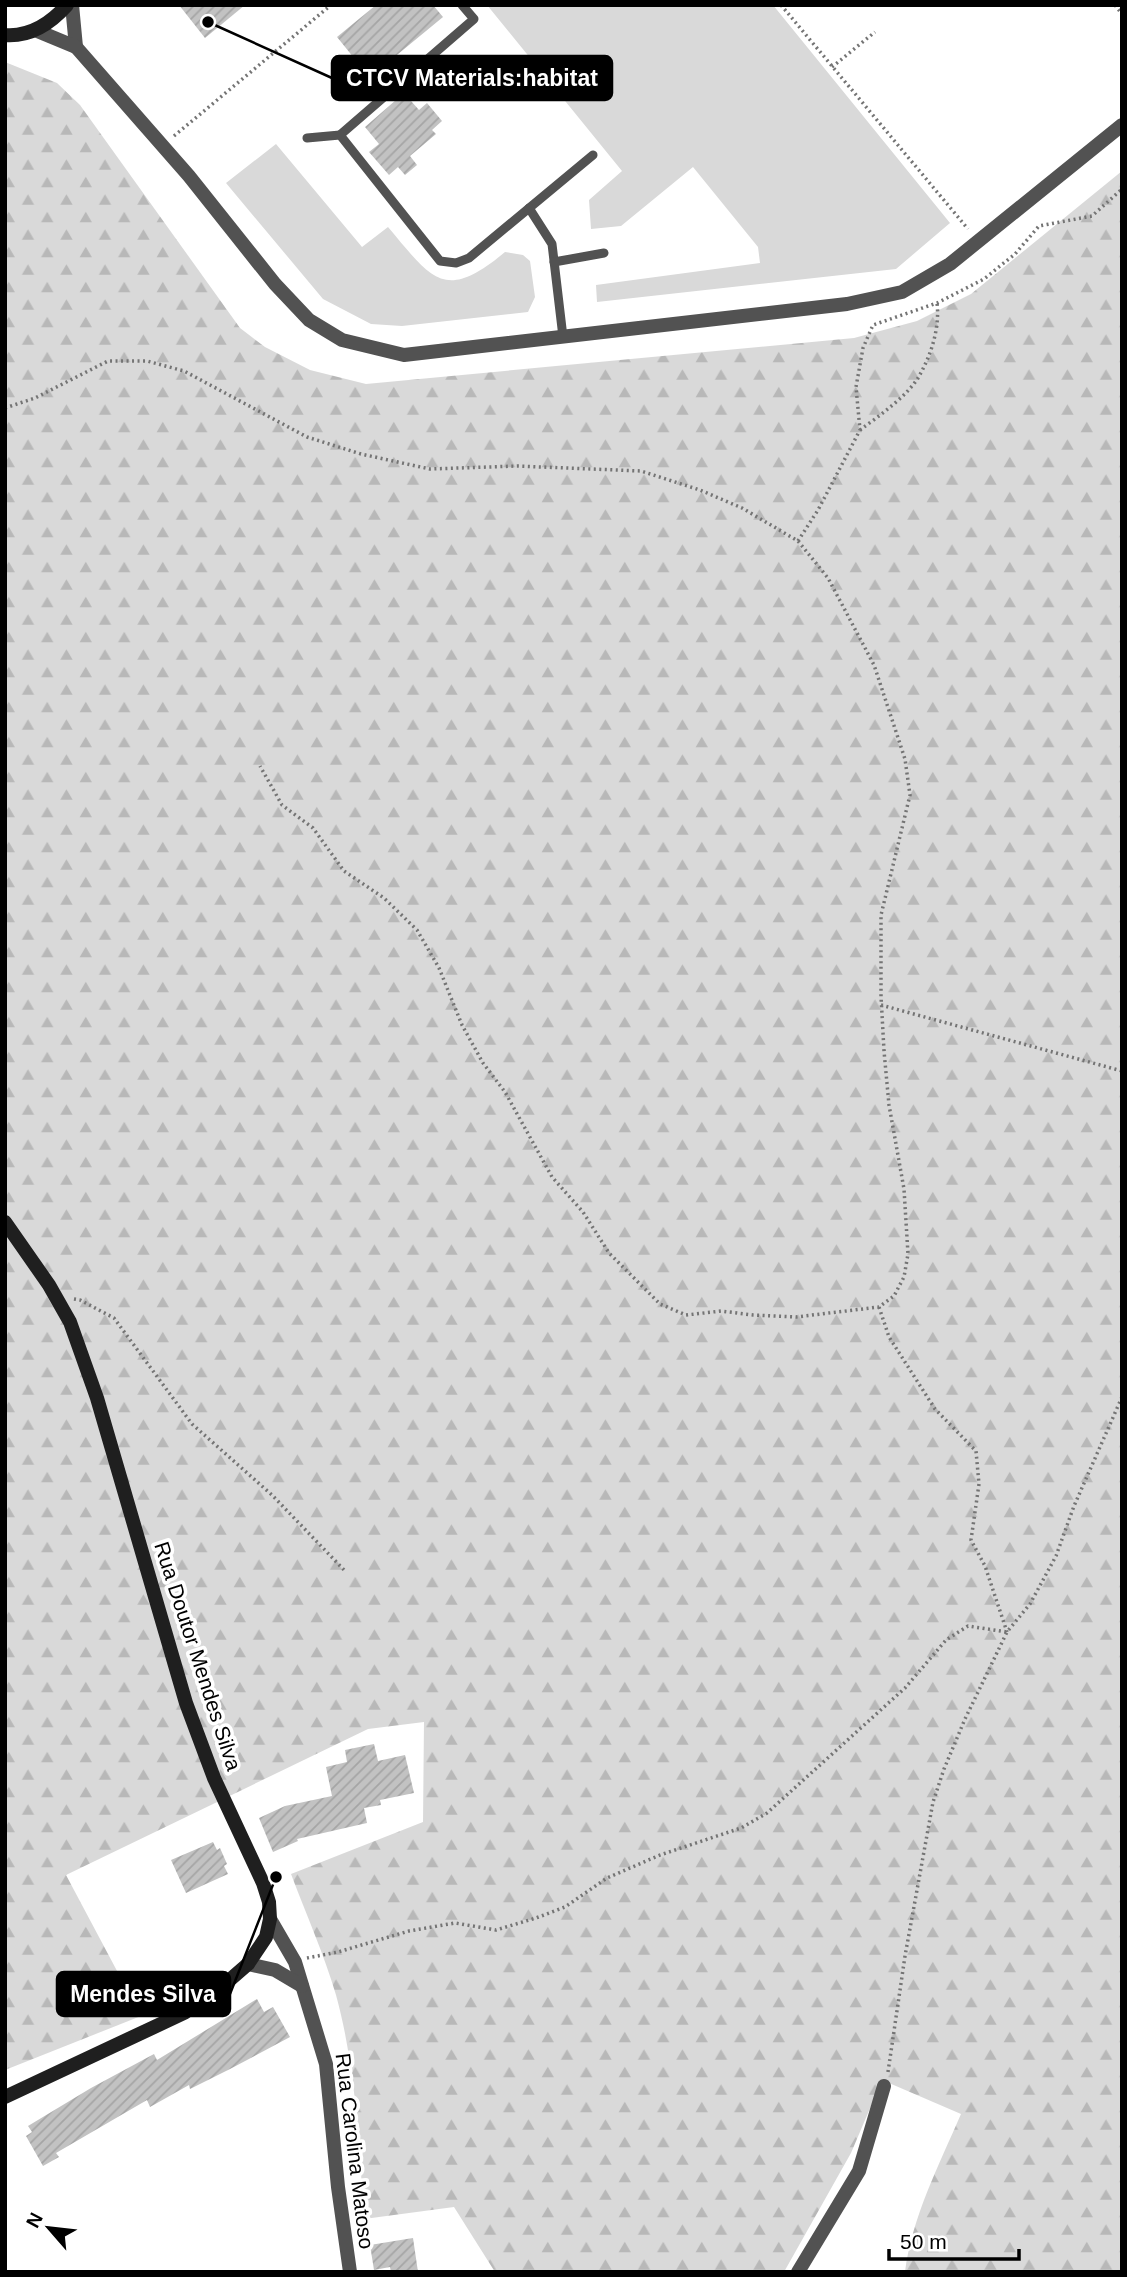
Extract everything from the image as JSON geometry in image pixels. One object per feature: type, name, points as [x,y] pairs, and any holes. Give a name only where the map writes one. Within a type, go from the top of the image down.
[{"type":"street","points":[[5,35],[35,30],[55,18],[66,5]]},
{"type":"street","points":[[72,5],[76,47]]},
{"type":"street","points":[[35,30],[76,47],[162,146],[275,284],[309,320],[342,340],[404,355],[848,304],[902,292],[950,264],[1122,125]]},
{"type":"street","name":"Rua Doutor Mendes Silva","points":[[5,1222],[70,1322],[97,1398],[186,1703],[214,1778],[263,1884],[269,1902],[270,1919]]},
{"type":"street","points":[[5,2097],[184,2013],[248,1964],[266,1937],[270,1919]]},
{"type":"street","name":"Rua Carolina Matoso","points":[[270,1919],[295,1962],[326,2064],[338,2187],[350,2272]]},
{"type":"street","points":[[248,1964],[275,1970],[302,1986]]},
{"type":"street","points":[[798,2272],[859,2171],[884,2086]]},
{"type":"lane","points":[[307,138],[340,135],[474,19],[462,5]]},
{"type":"lane","points":[[340,135],[440,261],[456,263],[469,258],[593,155]]},
{"type":"lane","points":[[529,208],[552,244],[563,337]]},
{"type":"lane","points":[[554,262],[604,254]]},
{"type":"path","points":[[162,146],[331,5]]},
{"type":"path","points":[[781,5],[978,242]]},
{"type":"path","points":[[1115,5],[1122,14]]},
{"type":"path","points":[[832,68],[875,32]]},
{"type":"path","points":[[860,430],[856,387],[863,348],[873,325],[937,303],[984,279],[1016,254],[1039,226],[1091,216],[1122,189]]},
{"type":"path","points":[[798,541],[818,510],[860,430],[918,379],[939,319],[937,303]]},
{"type":"path","points":[[5,408],[35,398],[108,361],[147,361],[184,371],[307,437],[361,454],[430,469],[517,466],[642,471],[700,490],[742,508],[798,541],[828,578],[874,665],[905,759],[910,795],[881,915],[881,1005],[889,1105],[904,1189],[908,1254],[904,1277],[894,1296],[878,1307],[796,1317],[722,1311],[686,1315],[660,1304],[610,1253],[583,1212],[552,1177],[505,1092],[478,1054],[462,1025],[439,968],[417,930],[384,898],[344,871],[313,828],[282,805],[260,766]]},
{"type":"path","points":[[881,1005],[1122,1071]]},
{"type":"path","points":[[57,1299],[80,1300],[114,1318],[192,1424],[272,1495],[346,1572]]},
{"type":"path","points":[[878,1307],[889,1337],[935,1409],[976,1451],[979,1484],[971,1540],[985,1566],[1007,1632]]},
{"type":"path","points":[[884,2086],[891,2062],[893,2030],[933,1802],[944,1769],[1007,1632],[1030,1604],[1056,1556],[1074,1506],[1122,1397]]},
{"type":"path","points":[[295,1962],[409,1931],[455,1923],[496,1930],[565,1906],[607,1878],[634,1866],[741,1828],[766,1813],[905,1688],[946,1640],[968,1626],[1007,1632]]},
{"type":"green space","points":[[487,5],[773,5],[950,223],[896,269],[597,302],[596,285],[760,263],[758,247],[693,167],[621,226],[591,229],[589,200],[622,171]]},
{"type":"green space","points":[[5,62],[57,83],[80,105],[240,328],[265,347],[310,370],[366,384],[854,338],[917,321],[971,294],[1122,171],[1122,2272],[905,2272],[920,2211],[961,2114],[882,2080],[851,2153],[784,2272],[495,2272],[454,2207],[364,2219],[356,2106],[343,2023],[326,1964],[291,1874],[423,1822],[424,1722],[368,1729],[66,1875],[141,2016],[5,2070]]},
{"type":"green space","points":[[276,144],[362,247],[388,227],[428,271],[440,278],[453,280],[467,277],[484,268],[505,252],[523,255],[530,261],[535,297],[528,312],[402,326],[371,324],[323,299],[226,183]]},
{"type":"building","points":[[179,5],[245,5],[205,38]]},
{"type":"building","points":[[376,5],[433,5],[443,17],[392,59],[398,66],[375,84],[337,37]]},
{"type":"building","points":[[404,93],[419,110],[427,103],[442,121],[432,130],[436,134],[410,156],[417,165],[405,175],[398,167],[389,175],[369,152],[379,144],[365,127]]},
{"type":"building","points":[[374,1744],[378,1761],[405,1755],[414,1793],[380,1800],[381,1805],[364,1808],[367,1823],[297,1839],[298,1841],[273,1852],[259,1818],[285,1806],[332,1796],[326,1767],[347,1762],[345,1750]]},
{"type":"building","points":[[213,1842],[217,1850],[220,1848],[228,1874],[186,1893],[171,1860]]},
{"type":"building","points":[[257,1999],[264,2012],[273,2007],[290,2037],[190,2089],[189,2085],[150,2107],[147,2100],[56,2153],[59,2157],[43,2166],[26,2136],[32,2132],[28,2126],[154,2054],[157,2060]]},
{"type":"building","points":[[413,2238],[418,2272],[391,2272],[390,2267],[374,2270],[370,2245]]},
{"type":"place","name":"CTCV Materials:habitat","points":[[208,22]]},
{"type":"place","name":"Mendes Silva","points":[[276,1877]]}]
